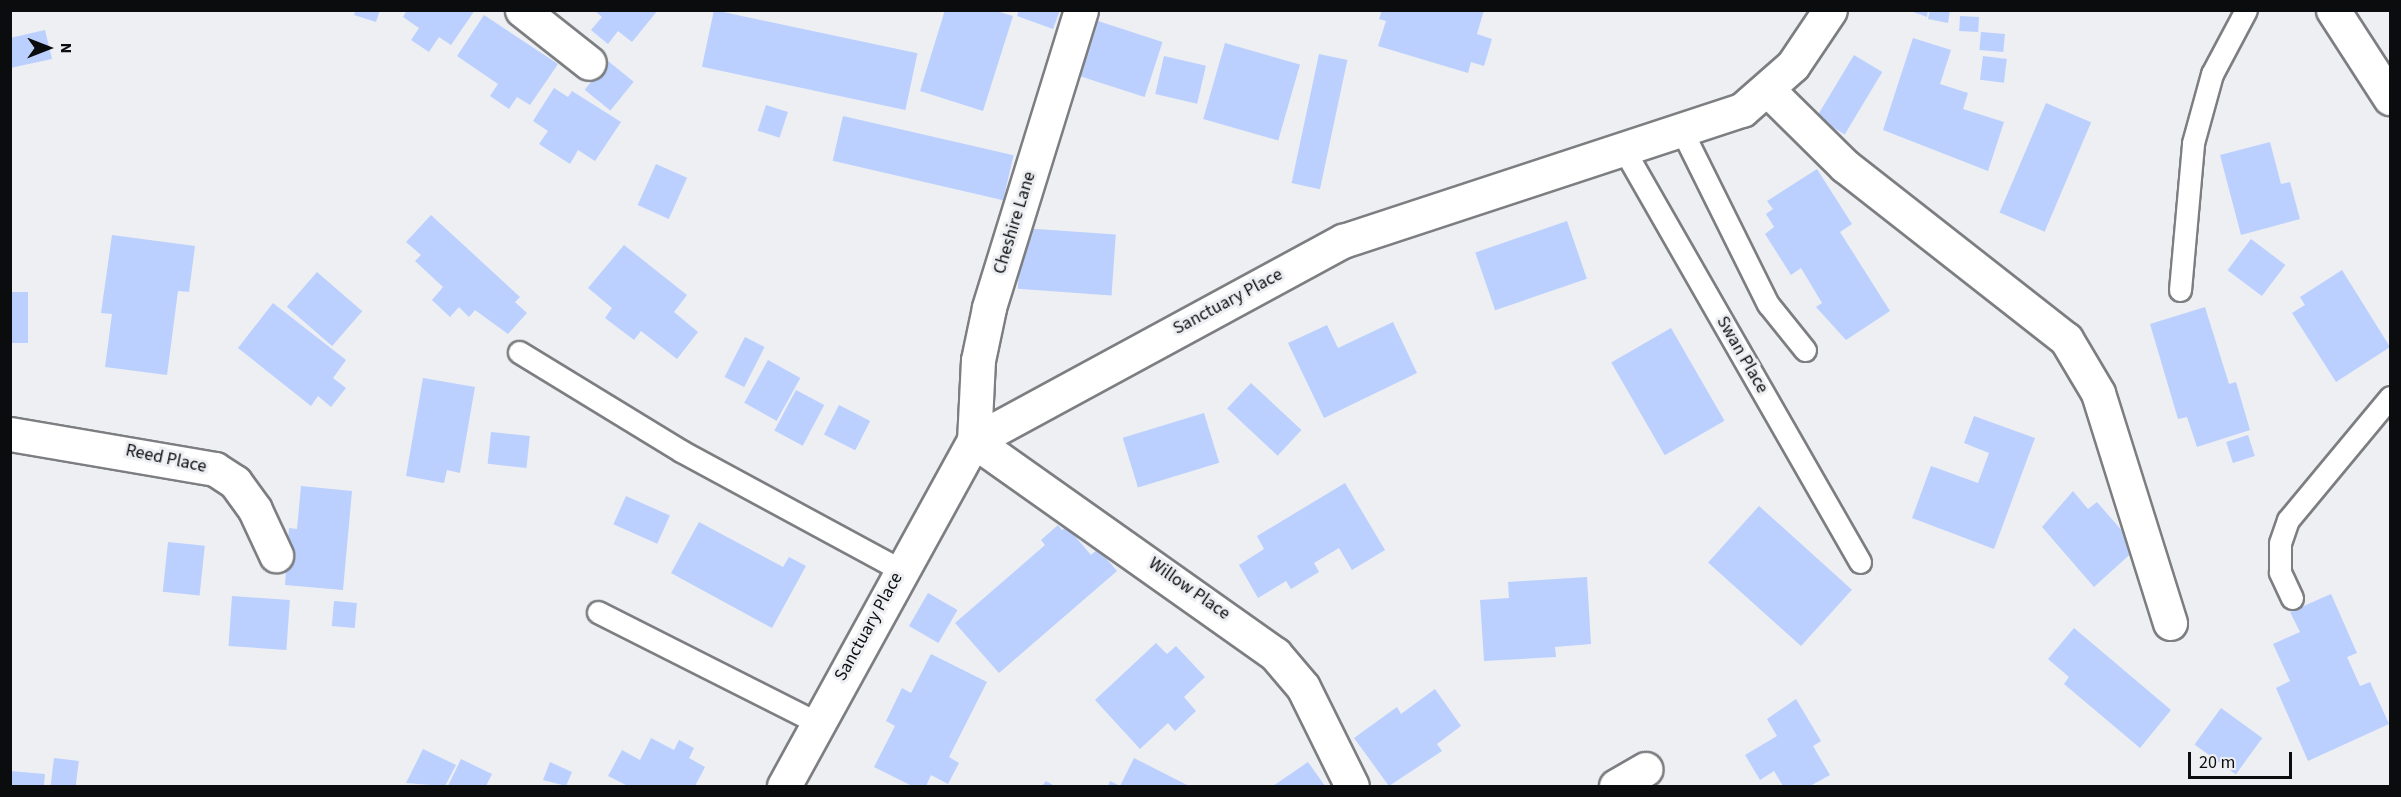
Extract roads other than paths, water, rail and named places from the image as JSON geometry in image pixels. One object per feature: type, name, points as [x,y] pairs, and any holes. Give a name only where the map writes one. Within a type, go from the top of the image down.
[{"type":"street","points":[[522,10],[589,63]]},
{"type":"street","name":"Cheshire Lane","points":[[974,441],[978,360],[989,308],[1081,10]]},
{"type":"street","name":"Sanctuary Place","points":[[784,786],[816,722],[974,441],[1343,241],[1623,148],[1683,133],[1742,110],[1769,91],[1830,10]]},
{"type":"street","points":[[2333,10],[2391,98]]},
{"type":"street","points":[[1769,91],[1845,166],[2066,339],[2098,393],[2170,622]]},
{"type":"street","name":"Reed Place","points":[[10,434],[215,469],[235,482],[255,510],[276,555]]},
{"type":"street","name":"Willow Place","points":[[974,441],[1275,654],[1303,687],[1352,786]]},
{"type":"street","points":[[1616,786],[1646,769]]},
{"type":"lane","points":[[2180,290],[2184,198],[2193,143],[2212,74],[2246,10]]},
{"type":"lane","points":[[1683,133],[1758,286],[1805,350]]},
{"type":"lane","name":"Swan Place","points":[[1623,148],[1860,562]]},
{"type":"lane","points":[[519,352],[681,452],[901,570]]},
{"type":"lane","points":[[2292,598],[2280,572],[2280,543],[2288,520],[2391,397]]},
{"type":"lane","points":[[598,612],[816,722]]}]
